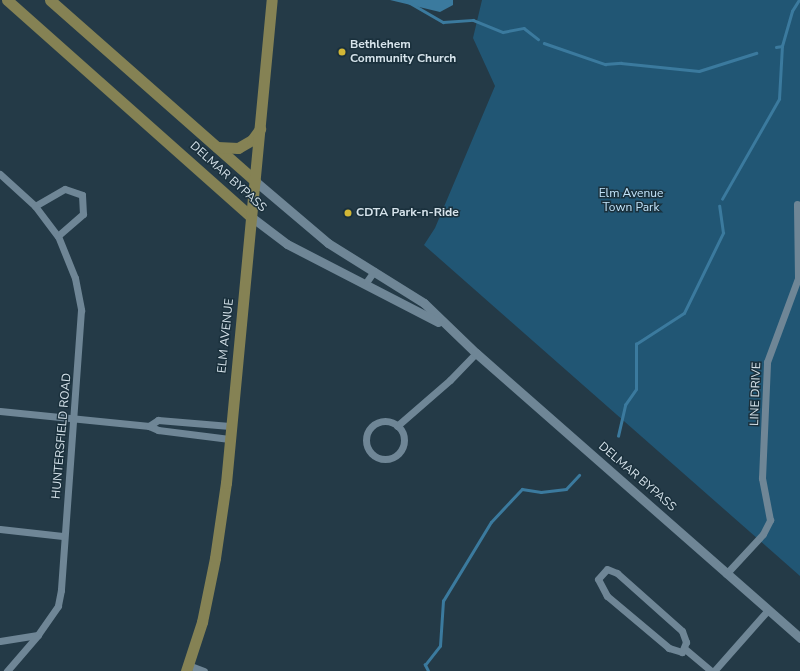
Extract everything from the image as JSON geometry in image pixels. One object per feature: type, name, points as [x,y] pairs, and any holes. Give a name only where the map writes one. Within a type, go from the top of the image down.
[{"type":"main road","name":"DELMAR BYPASS","points":[[7,0],[250,216]]},
{"type":"main road","name":"DELMAR BYPASS","points":[[50,0],[255,181]]},
{"type":"main road","name":"ELM AVENUE","points":[[187,668],[215,558],[229,439],[272,0]]},
{"type":"main road","points":[[217,147],[234,149],[245,145],[260,128]]},
{"type":"street","name":"HUNTERSFIELD ROAD","points":[[0,174],[35,206],[58,236],[75,278],[82,310],[58,606],[38,635],[7,671]]},
{"type":"street","name":"DELMAR BYPASS","points":[[255,181],[328,243],[424,303],[476,353],[800,638]]},
{"type":"street","points":[[35,206],[65,189],[82,195],[85,201],[83,214],[58,236]]},
{"type":"street","name":"LINE DRIVE","points":[[726,574],[760,538],[770,520],[762,486],[767,362],[798,278],[798,204]]},
{"type":"street","name":"DELMAR BYPASS","points":[[250,216],[287,244],[427,314],[457,336]]},
{"type":"street","points":[[365,284],[374,271]]},
{"type":"street","points":[[397,426],[450,380],[476,353]]},
{"type":"street","points":[[0,410],[149,426],[158,430],[229,439]]},
{"type":"street","points":[[149,426],[158,420],[230,426]]},
{"type":"street","points":[[385,421],[397,426],[404,442],[399,454],[382,459],[370,453],[366,435],[374,425],[385,421]]},
{"type":"street","points":[[187,434],[188,422]]},
{"type":"street","points":[[0,529],[63,536]]},
{"type":"street","points":[[611,570],[623,578],[682,631],[686,636],[685,649],[682,652],[673,651],[607,596],[599,582],[600,574],[611,570]]},
{"type":"street","points":[[685,649],[712,671],[768,610]]},
{"type":"street","points":[[0,640],[38,635]]},
{"type":"street","points":[[187,668],[204,671]]},
{"type":"green space","name":"Elm Avenue Town Park","points":[[482,0],[800,0],[800,576],[424,245],[435,228],[495,86],[473,38]]},
{"type":"shaded area","points":[[390,0],[453,0],[453,5],[440,12]]},
{"type":"waterway","points":[[405,0],[443,22],[473,20],[503,32],[524,28],[538,39]]},
{"type":"waterway","points":[[722,199],[779,99],[782,46],[792,11],[799,0]]},
{"type":"waterway","points":[[544,43],[605,64],[621,63],[699,71],[756,53]]},
{"type":"waterway","points":[[776,47],[782,46]]},
{"type":"waterway","points":[[618,436],[625,405],[636,389],[636,344],[684,313],[723,233],[719,206]]},
{"type":"waterway","points":[[428,671],[425,665],[440,646],[443,601],[491,522],[522,489],[541,492],[566,489],[579,475]]},
{"type":"place","name":"Bethlehem Community Church","points":[[342,52]]},
{"type":"place","name":"CDTA Park-n-Ride","points":[[348,213]]}]
